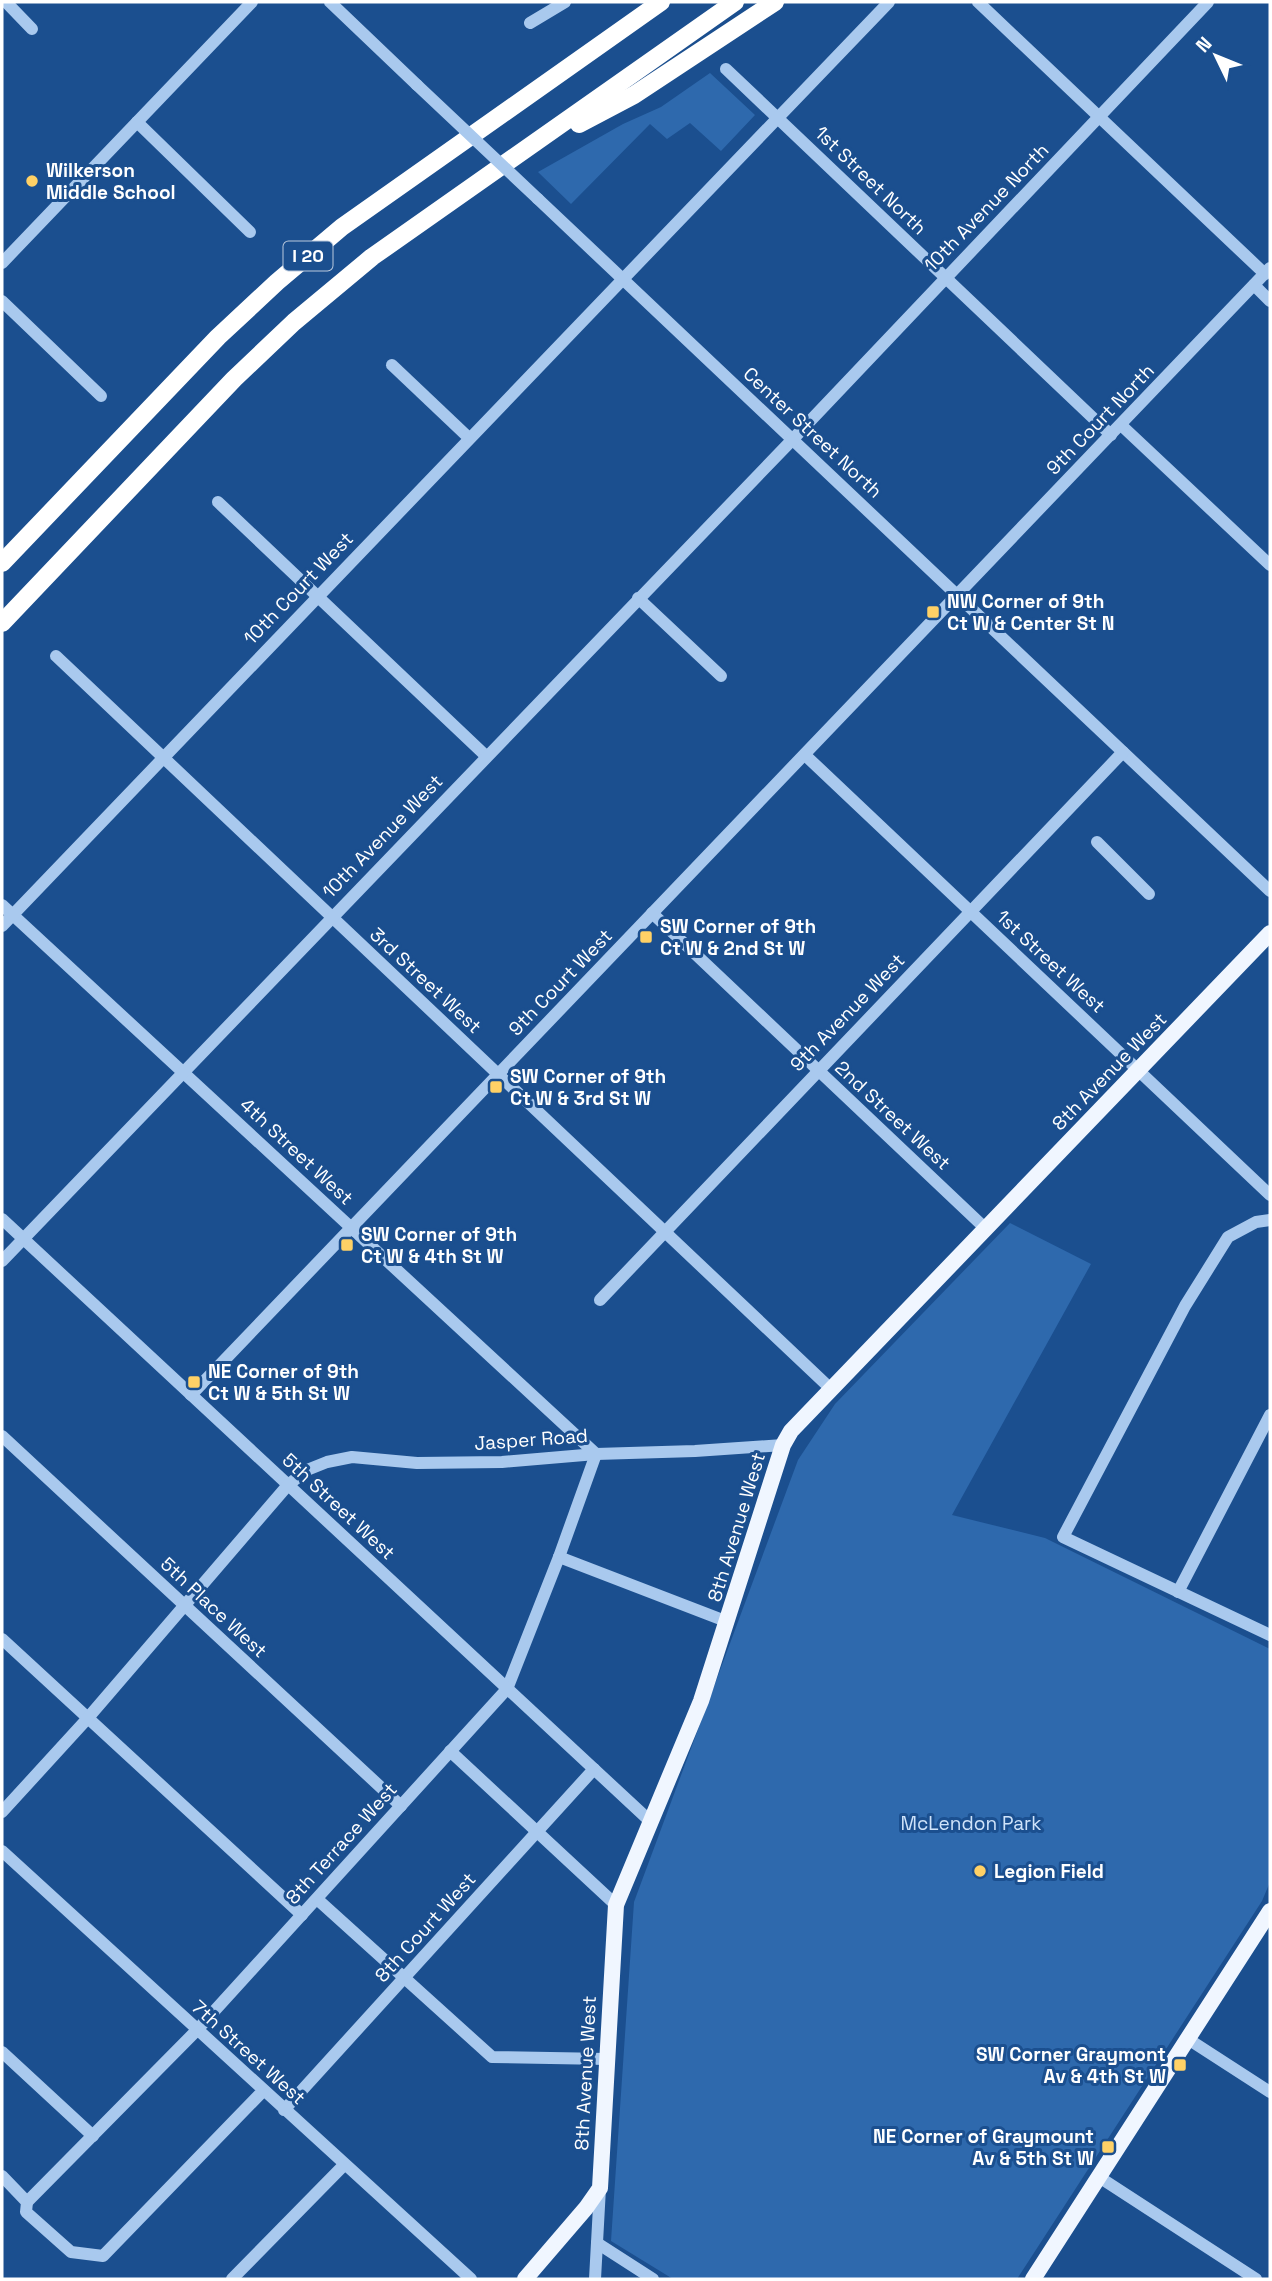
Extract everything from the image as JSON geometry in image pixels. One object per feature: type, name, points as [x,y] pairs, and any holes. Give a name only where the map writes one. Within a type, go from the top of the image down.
[{"type":"highway","name":"I 20","points":[[2,564],[218,337],[342,227],[661,2]]},
{"type":"highway","name":"I 20","points":[[2,623],[234,379],[294,322],[372,257],[735,2]]},
{"type":"highway","points":[[528,149],[634,95],[775,2]]},
{"type":"main road","name":"8th Avenue West","points":[[600,2188],[616,1905],[701,1700],[783,1445],[791,1432],[831,1389],[1270,933]]},
{"type":"main road","points":[[1033,2279],[1270,1911]]},
{"type":"main road","points":[[525,2279],[600,2188]]},
{"type":"street","points":[[6,2],[32,29]]},
{"type":"street","points":[[2,263],[252,2]]},
{"type":"street","name":"Center Street North","points":[[330,2],[1270,891]]},
{"type":"street","points":[[530,23],[565,2]]},
{"type":"street","name":"10th Court West","points":[[2,926],[889,2]]},
{"type":"street","points":[[978,2],[1268,271]]},
{"type":"street","name":"10th Avenue North","points":[[793,439],[1208,2]]},
{"type":"street","name":"1st Street North","points":[[726,69],[1111,435]]},
{"type":"street","points":[[137,122],[250,232]]},
{"type":"street","name":"9th Court North","points":[[957,595],[1268,271]]},
{"type":"street","points":[[1254,285],[1270,300]]},
{"type":"street","points":[[2,301],[101,396]]},
{"type":"street","points":[[392,365],[469,438]]},
{"type":"street","points":[[1121,425],[1270,565]]},
{"type":"street","name":"10th Avenue West","points":[[2,1261],[793,439]]},
{"type":"street","points":[[218,502],[486,756]]},
{"type":"street","name":"9th Court West","points":[[191,1395],[957,595]]},
{"type":"street","points":[[638,598],[721,676]]},
{"type":"street","name":"3rd Street West","points":[[56,656],[831,1389]]},
{"type":"street","name":"9th Avenue West","points":[[600,1300],[1123,752]]},
{"type":"street","name":"1st Street West","points":[[804,755],[1270,1195]]},
{"type":"street","points":[[1097,842],[1149,894]]},
{"type":"street","name":"4th Street West","points":[[2,905],[596,1454]]},
{"type":"street","name":"2nd Street West","points":[[652,913],[986,1228]]},
{"type":"street","name":"5th Street West","points":[[2,1219],[651,1822]]},
{"type":"street","points":[[1270,1220],[1256,1223],[1228,1237],[1185,1306],[1063,1537],[1270,1635]]},
{"type":"street","points":[[1178,1592],[1270,1415]]},
{"type":"street","name":"5th Place West","points":[[2,1436],[401,1806]]},
{"type":"street","name":"Jasper Road","points":[[288,1485],[307,1470],[327,1462],[352,1457],[417,1463],[478,1462],[783,1445]]},
{"type":"street","name":"8th Terrace West","points":[[27,2202],[197,2030],[508,1689],[596,1454]]},
{"type":"street","points":[[2,1812],[185,1607],[288,1485]]},
{"type":"street","points":[[559,1557],[728,1622]]},
{"type":"street","points":[[2,1639],[302,1914]]},
{"type":"street","points":[[450,1751],[616,1905]]},
{"type":"street","name":"8th Court West","points":[[285,2110],[594,1769]]},
{"type":"street","name":"7th Street West","points":[[2,1852],[471,2279]]},
{"type":"street","points":[[317,1899],[492,2057],[607,2059]]},
{"type":"street","points":[[1188,2039],[1270,2092]]},
{"type":"street","points":[[2,2052],[93,2136]]},
{"type":"street","points":[[2,2176],[27,2202],[26,2212],[71,2252],[103,2256],[263,2091]]},
{"type":"street","points":[[232,2279],[344,2165]]},
{"type":"street","points":[[1099,2177],[1256,2279]]},
{"type":"street","points":[[594,2279],[600,2188]]},
{"type":"street","points":[[597,2243],[653,2279]]},
{"type":"green space","points":[[710,73],[755,115],[721,151],[690,123],[667,139],[650,124],[571,204],[538,172],[623,124],[661,107]]},
{"type":"green space","name":"McLendon Park","points":[[1010,1223],[1091,1264],[952,1515],[1045,1538],[1270,1649],[1270,1882],[1262,1901],[1017,2279],[673,2279],[611,2241],[634,1902],[798,1460],[835,1404]]},
{"type":"place","name":"Wilkerson Middle School","points":[[32,181]]},
{"type":"place","name":"NW Corner of 9th Ct W & Center St N","points":[[933,612]]},
{"type":"place","name":"SW Corner of 9th Ct W & 2nd St W","points":[[646,937]]},
{"type":"place","name":"SW Corner of 9th Ct W & 3rd St W","points":[[496,1087]]},
{"type":"place","name":"SW Corner of 9th Ct W & 4th St W","points":[[347,1245]]},
{"type":"place","name":"NE Corner of 9th Ct W & 5th St W","points":[[194,1382]]},
{"type":"place","name":"Legion Field","points":[[980,1871]]},
{"type":"place","name":"SW Corner Graymont Av & 4th St W","points":[[1180,2065]]},
{"type":"place","name":"NE Corner of Graymount Av & 5th St W","points":[[1108,2147]]}]
